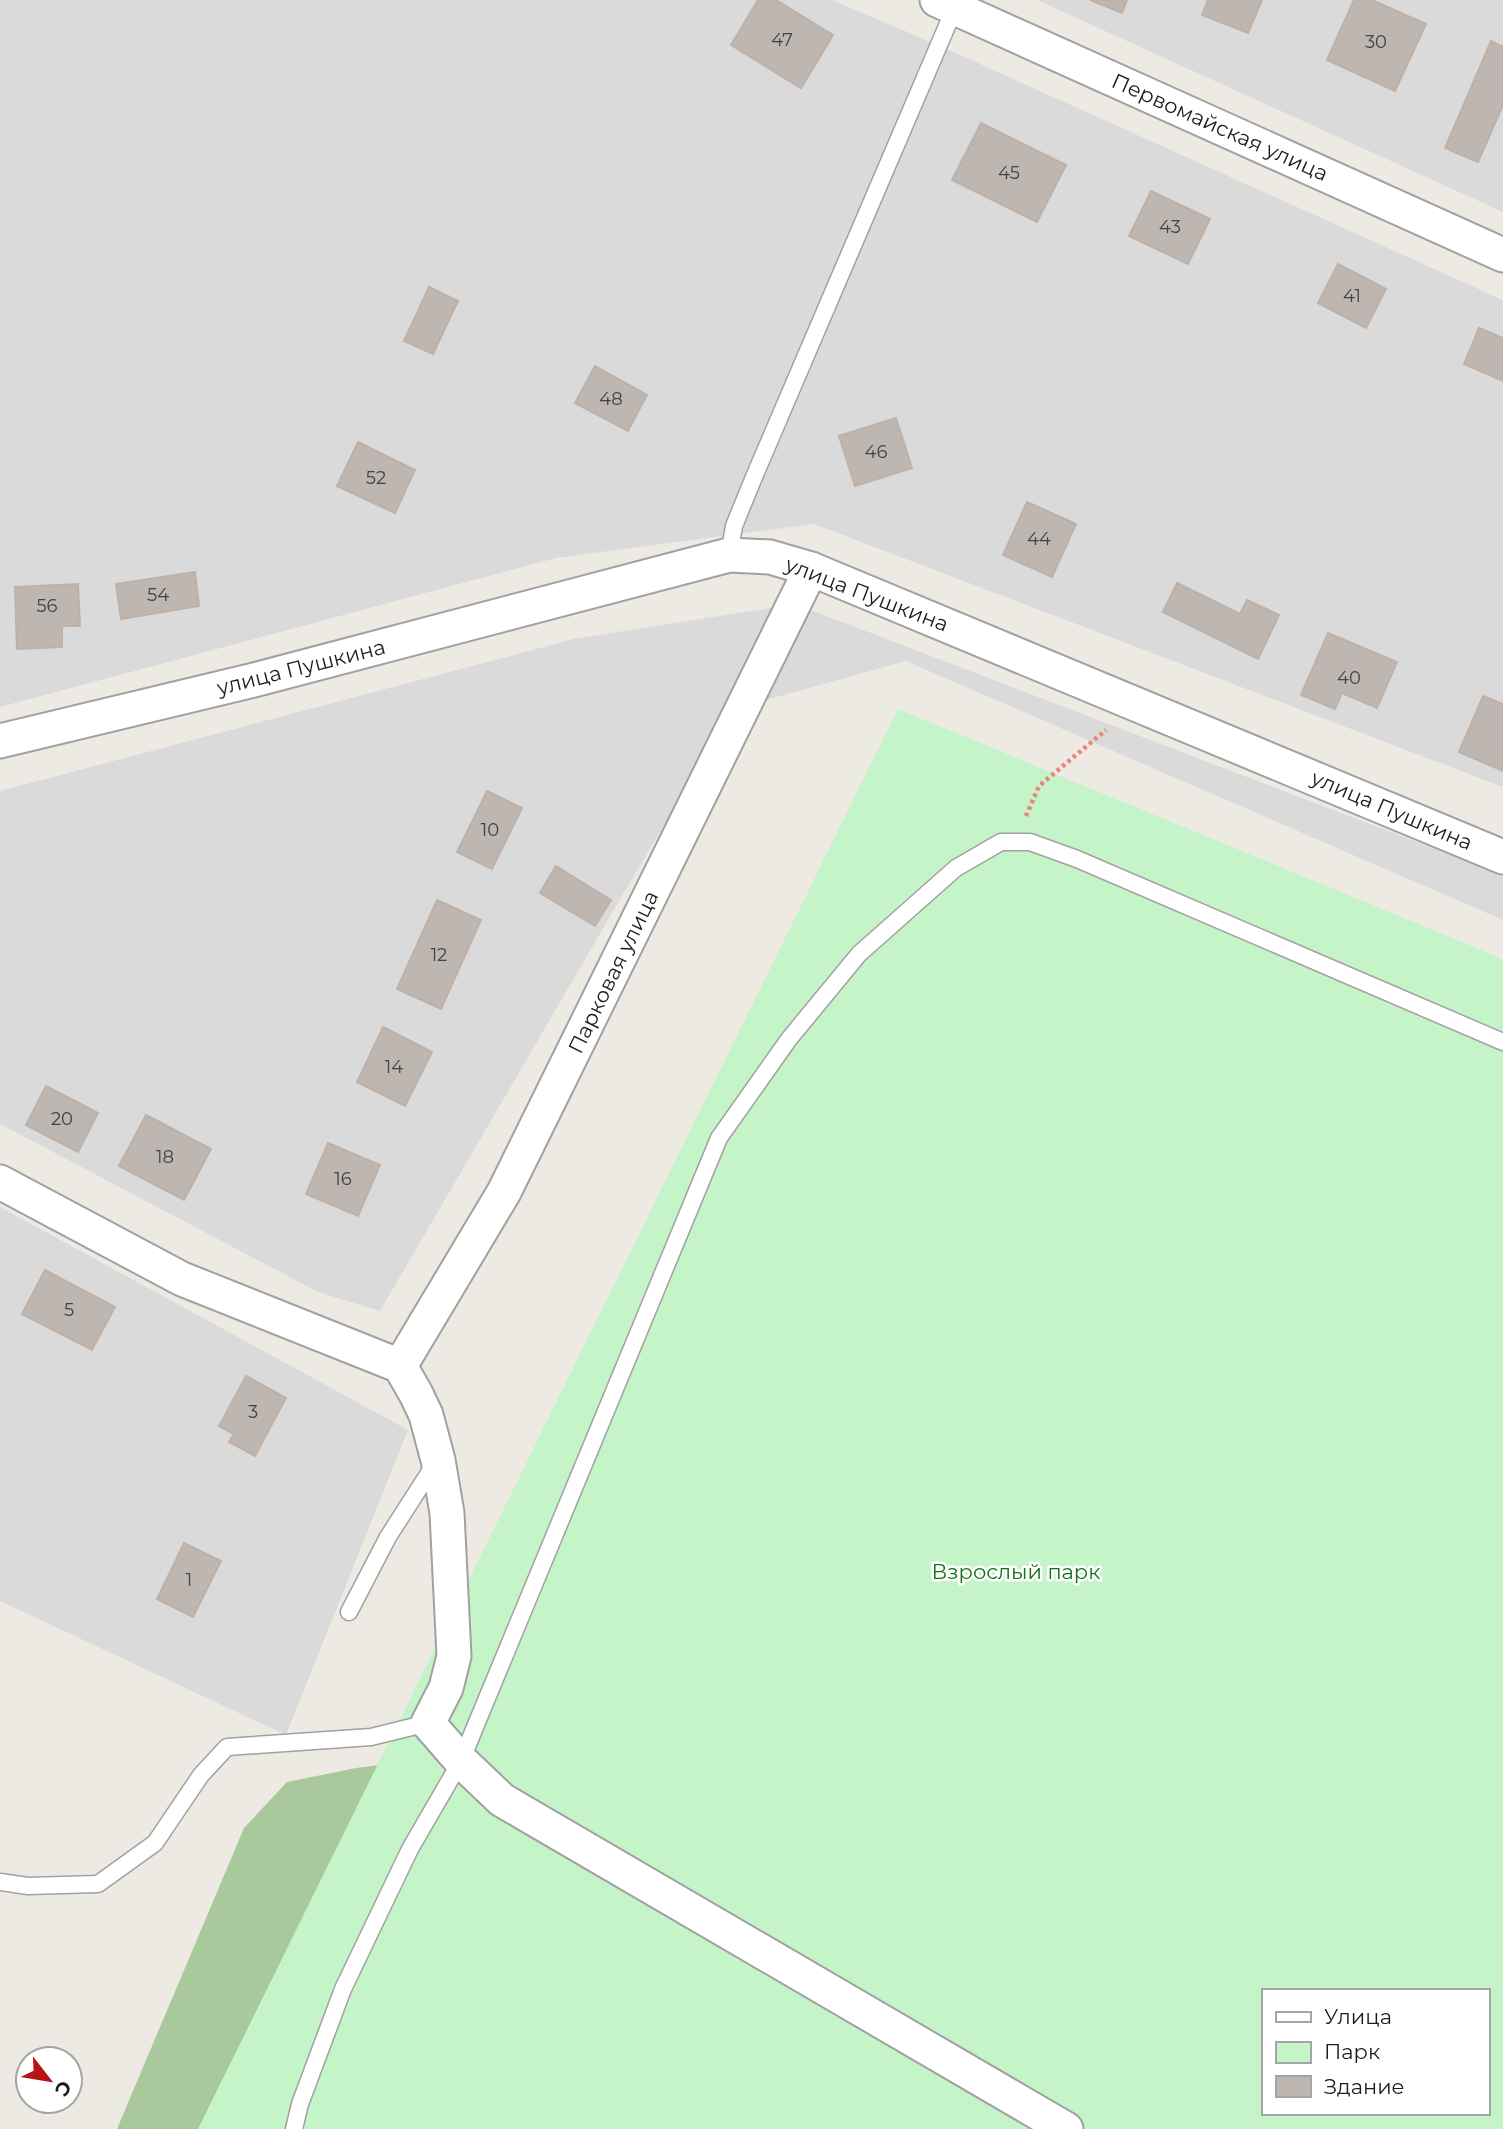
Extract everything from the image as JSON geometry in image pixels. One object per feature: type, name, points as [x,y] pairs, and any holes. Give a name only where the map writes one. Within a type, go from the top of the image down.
[{"type":"street","name":"Первомайская улица","points":[[950,3],[1503,255]]},
{"type":"street","name":"улица Пушкина","points":[[0,741],[254,680],[729,555],[770,557],[811,569],[1503,857]]},
{"type":"street","name":"Парковая улица","points":[[400,1366],[504,1192],[811,569]]},
{"type":"street","points":[[0,1182],[183,1279],[400,1366],[425,1415],[438,1460],[447,1513],[454,1656],[446,1688],[428,1723],[461,1761],[502,1800],[1066,2129]]},
{"type":"lane","points":[[729,555],[734,526],[950,3]]},
{"type":"lane","points":[[295,2129],[300,2104],[343,1989],[410,1849],[461,1761],[719,1138],[789,1040],[859,954],[956,867],[1000,842],[1030,842],[1077,859],[1503,1042]]},
{"type":"lane","points":[[349,1612],[387,1537],[438,1460]]},
{"type":"lane","points":[[0,1882],[28,1886],[98,1884],[155,1843],[201,1775],[227,1747],[370,1737],[428,1723]]},
{"type":"path","points":[[1000,842],[1028,814],[1039,786],[1099,737],[1135,703]]},
{"type":"shaded area","points":[[0,0],[832,0],[938,45],[1503,300],[1503,787],[814,524],[556,558],[0,707]]},
{"type":"shaded area","points":[[1037,0],[1503,0],[1503,212]]},
{"type":"shaded area","points":[[795,604],[1503,875],[1503,920],[906,661],[733,709],[380,1311],[318,1292],[0,1124],[0,791],[574,639]]},
{"type":"shaded area","points":[[0,1207],[408,1430],[286,1735],[0,1601]]},
{"type":"green space","name":"Взрослый парк","points":[[898,709],[1503,959],[1503,2129],[198,2129]]},
{"type":"green space","points":[[402,1762],[1020,2129],[117,2129],[244,1828],[287,1782]]},
{"type":"building","points":[[758,0],[776,0],[833,35],[801,88],[731,45]]},
{"type":"building","points":[[1090,0],[1127,0],[1122,13]]},
{"type":"building","points":[[1208,0],[1262,0],[1248,33],[1202,15]]},
{"type":"building","points":[[1354,0],[1372,0],[1426,24],[1395,91],[1327,60]]},
{"type":"building","points":[[1491,41],[1503,47],[1503,105],[1478,162],[1445,148]]},
{"type":"building","points":[[981,123],[1066,165],[1037,222],[952,180]]},
{"type":"building","points":[[1151,191],[1210,219],[1188,264],[1129,236]]},
{"type":"building","points":[[1338,264],[1386,289],[1366,328],[1318,303]]},
{"type":"building","points":[[429,287],[458,301],[433,354],[404,341]]},
{"type":"building","points":[[1479,328],[1503,338],[1503,381],[1464,364]]},
{"type":"building","points":[[595,366],[647,395],[628,431],[575,403]]},
{"type":"building","points":[[896,418],[912,468],[855,486],[839,436]]},
{"type":"building","points":[[358,442],[415,470],[395,513],[337,486]]},
{"type":"building","points":[[1027,502],[1076,524],[1052,577],[1003,555]]},
{"type":"building","points":[[195,572],[199,606],[121,619],[116,584]]},
{"type":"building","points":[[1177,583],[1240,614],[1247,600],[1279,615],[1258,659],[1163,612]]},
{"type":"building","points":[[78,584],[80,626],[62,626],[62,647],[17,649],[15,587]]},
{"type":"building","points":[[1328,633],[1397,662],[1377,708],[1342,693],[1335,709],[1301,695]]},
{"type":"building","points":[[1483,696],[1503,704],[1503,771],[1459,752]]},
{"type":"building","points":[[487,791],[522,808],[492,869],[457,852]]},
{"type":"building","points":[[556,866],[611,900],[595,926],[540,893]]},
{"type":"building","points":[[437,900],[481,920],[441,1009],[397,989]]},
{"type":"building","points":[[383,1027],[432,1052],[405,1106],[357,1082]]},
{"type":"building","points":[[46,1086],[98,1113],[78,1152],[26,1125]]},
{"type":"building","points":[[146,1115],[211,1149],[184,1200],[119,1166]]},
{"type":"building","points":[[328,1143],[380,1165],[358,1216],[306,1194]]},
{"type":"building","points":[[45,1270],[115,1307],[92,1350],[22,1314]]},
{"type":"building","points":[[246,1376],[286,1398],[255,1456],[229,1442],[234,1434],[219,1426]]},
{"type":"building","points":[[184,1543],[221,1561],[193,1617],[157,1599]]}]
